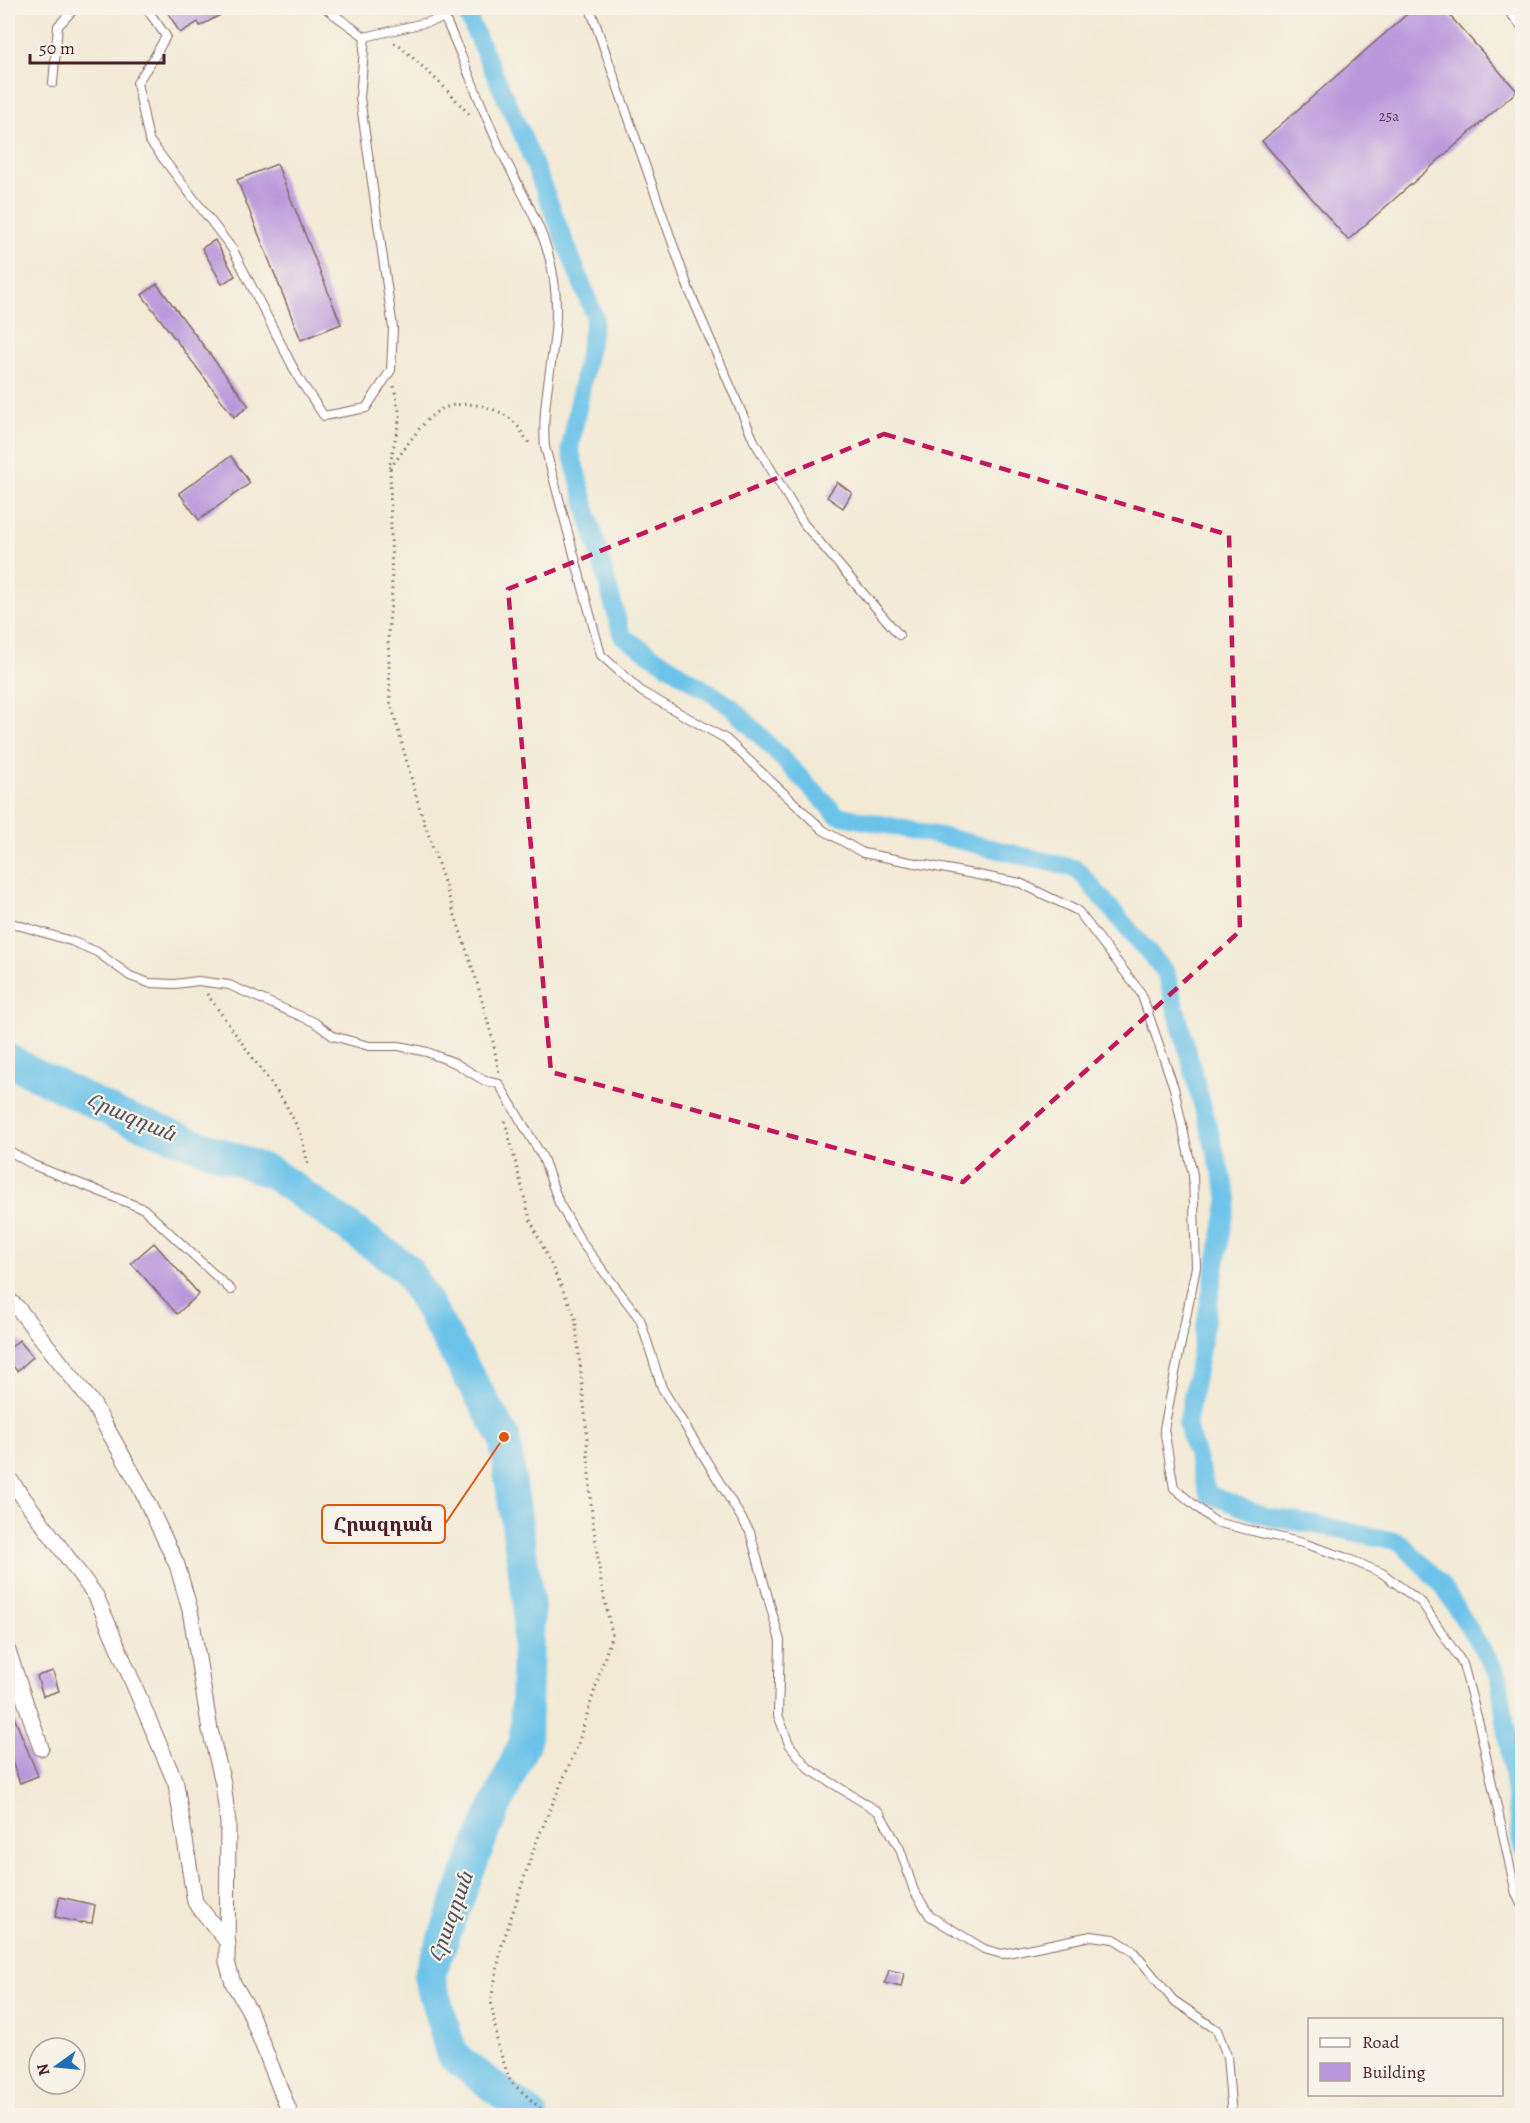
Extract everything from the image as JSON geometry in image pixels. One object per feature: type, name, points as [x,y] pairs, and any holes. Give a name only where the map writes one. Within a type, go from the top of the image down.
[{"type":"street","points":[[8,1299],[17,1307],[93,1404],[140,1485],[177,1565],[190,1610],[210,1730],[223,1783],[228,1823],[228,1962],[233,1983],[249,2010],[291,2115]]},
{"type":"street","points":[[8,1478],[96,1596],[176,1784],[195,1902],[228,1943]]},
{"type":"street","points":[[8,1651],[41,1748]]},
{"type":"lane","points":[[53,84],[58,26],[75,8]]},
{"type":"lane","points":[[146,8],[166,36],[137,83],[149,140],[233,250],[299,379],[324,416],[366,408],[391,370],[393,328],[360,98],[365,37]]},
{"type":"lane","points":[[325,8],[365,37],[445,18]]},
{"type":"lane","points":[[440,8],[499,146],[541,228],[554,279],[557,322],[545,400],[543,425],[545,447],[601,655],[642,692],[726,739],[823,830],[863,853],[1020,883],[1078,911],[1140,993],[1174,1088],[1193,1176],[1196,1267],[1164,1429],[1174,1488],[1215,1522],[1303,1543],[1344,1557],[1382,1573],[1422,1603],[1463,1664],[1479,1724],[1516,1894],[1522,1906]]},
{"type":"lane","points":[[590,8],[689,290],[754,441],[804,524],[899,635]]},
{"type":"lane","points":[[1506,8],[1522,27]]},
{"type":"lane","points":[[8,922],[71,940],[98,952],[130,976],[150,983],[175,984],[198,981],[229,985],[314,1022],[333,1036],[369,1046],[399,1046],[427,1052],[455,1063],[485,1082],[499,1084],[543,1158],[560,1203],[582,1243],[640,1319],[662,1388],[750,1532],[780,1641],[778,1715],[789,1744],[809,1769],[879,1812],[900,1849],[914,1891],[930,1916],[984,1948],[1002,1954],[1091,1936],[1114,1939],[1132,1950],[1173,2000],[1217,2030],[1227,2056],[1232,2115]]},
{"type":"lane","points":[[8,1150],[33,1165],[144,1209],[231,1290]]},
{"type":"path","points":[[377,34],[399,45],[475,120]]},
{"type":"path","points":[[391,370],[400,416],[390,468],[389,493],[392,593],[388,634],[390,700],[418,803],[476,979],[499,1068],[499,1084]]},
{"type":"path","points":[[390,468],[416,433],[436,412],[459,404],[484,406],[512,420],[533,448]]},
{"type":"path","points":[[198,981],[285,1103],[301,1134],[308,1164]]},
{"type":"path","points":[[504,1114],[530,1219],[575,1316],[586,1424],[591,1506],[601,1581],[612,1634],[577,1747],[535,1845],[502,1945],[491,2000],[498,2046],[510,2081],[542,2109]]},
{"type":"highlighted area","points":[[884,434],[1229,535],[1240,931],[963,1182],[551,1072],[508,589]]},
{"type":"building","points":[[165,8],[233,8],[200,26],[198,22],[180,33]]},
{"type":"building","points":[[1414,8],[1443,8],[1517,91],[1348,240],[1262,141]]},
{"type":"building","points":[[277,164],[341,324],[301,340],[237,180]]},
{"type":"building","points":[[215,240],[235,276],[222,284],[202,248]]},
{"type":"building","points":[[157,284],[249,406],[234,417],[142,295]]},
{"type":"building","points":[[231,456],[250,483],[199,520],[179,493]]},
{"type":"building","points":[[837,482],[852,493],[843,508],[827,497]]},
{"type":"building","points":[[154,1243],[199,1294],[177,1314],[131,1263]]},
{"type":"building","points":[[19,1340],[33,1357],[17,1371],[8,1360],[8,1350]]},
{"type":"building","points":[[53,1671],[59,1691],[43,1696],[37,1676]]},
{"type":"building","points":[[8,1702],[38,1776],[20,1783],[8,1751]]},
{"type":"building","points":[[60,1897],[95,1905],[92,1923],[55,1917]]},
{"type":"building","points":[[889,1970],[904,1973],[901,1987],[885,1983]]},
{"type":"waterway","points":[[464,8],[522,134],[595,317],[570,449],[622,636],[732,707],[837,815],[954,839],[1077,869],[1166,973],[1228,1198],[1187,1425],[1208,1494],[1268,1517],[1400,1542],[1442,1585],[1499,1676],[1522,1847]]},
{"type":"waterway","name":"Հրազդան","points":[[8,1060],[118,1115],[272,1173],[406,1268],[504,1437],[529,1606],[525,1741],[480,1842],[429,1976],[452,2055],[532,2116]]},
{"type":"place","name":"Հրազդան","points":[[504,1437]]}]
